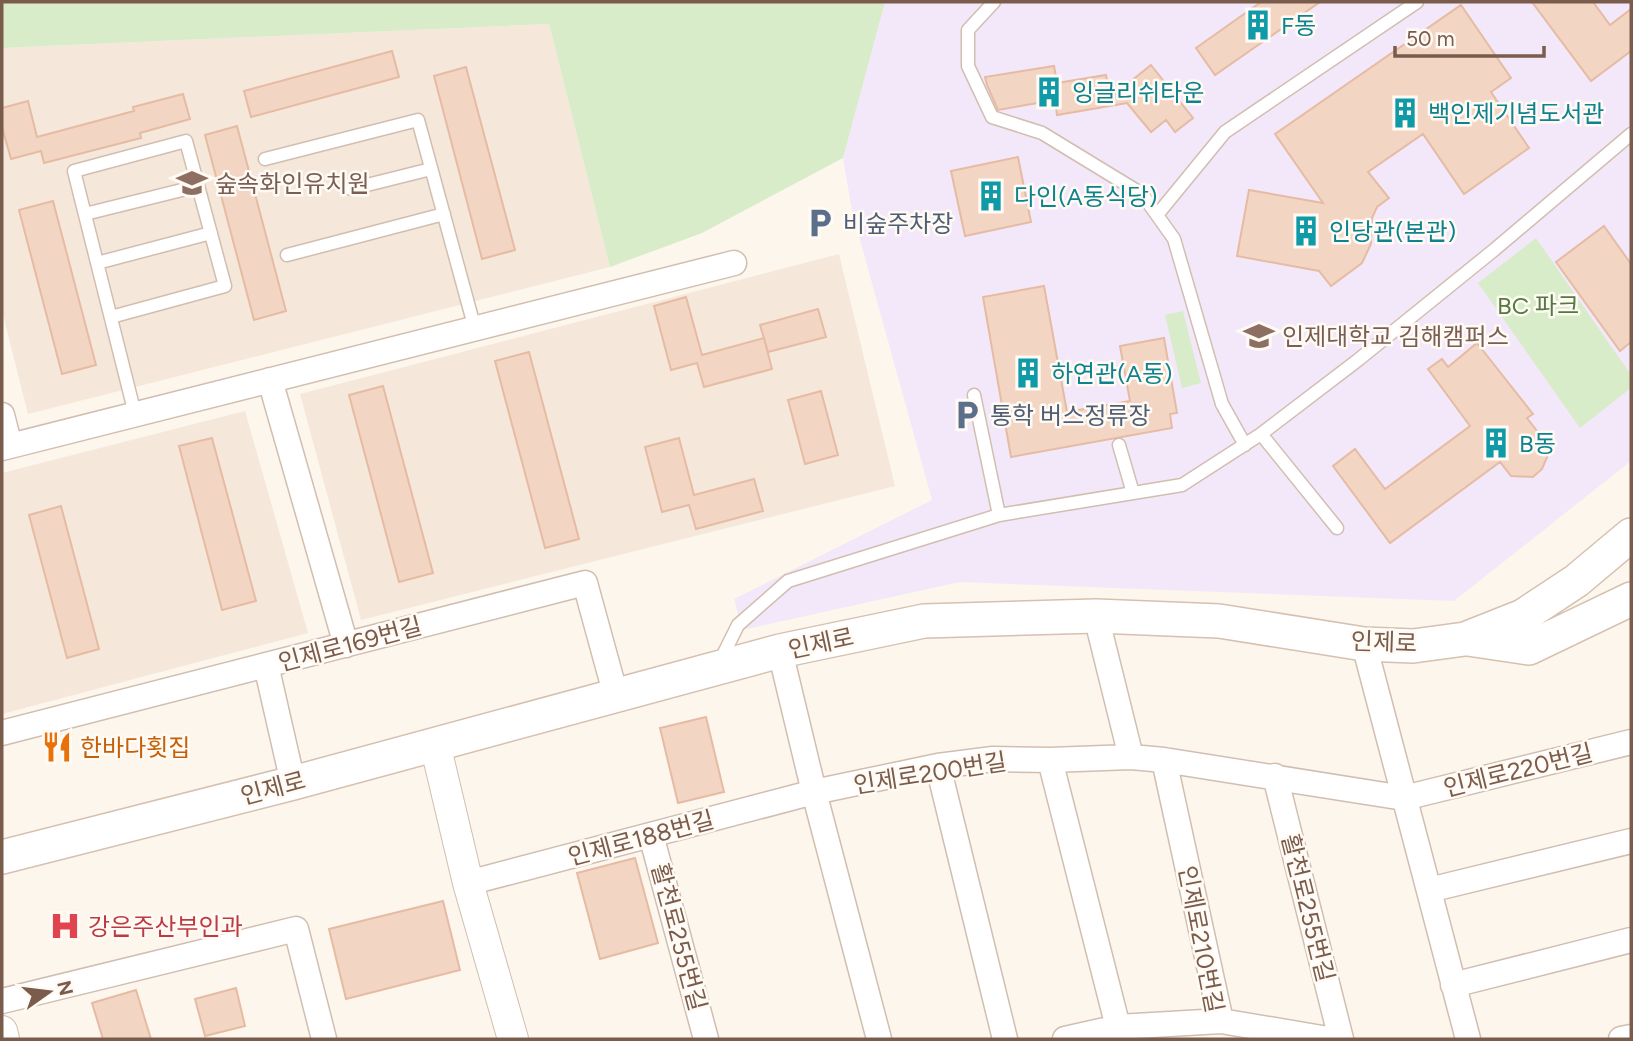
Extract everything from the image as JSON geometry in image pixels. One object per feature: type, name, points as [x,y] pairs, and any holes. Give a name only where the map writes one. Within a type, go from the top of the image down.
[{"type":"main road","name":"인제로","points":[[2,857],[293,783],[780,651],[924,621],[1096,616],[1219,621],[1364,644],[1412,646],[1465,639],[1523,616],[1576,580],[1631,535]]},
{"type":"main road","points":[[1465,639],[1529,648],[1631,599]]},
{"type":"street","points":[[2,415],[6,447],[734,263]]},
{"type":"street","points":[[270,380],[346,645]]},
{"type":"street","name":"인제로169번길","points":[[2,733],[584,583],[617,696]]},
{"type":"street","points":[[1096,616],[1131,757],[1275,776],[1404,798]]},
{"type":"street","points":[[1364,644],[1468,1039]]},
{"type":"street","points":[[780,651],[879,1039]]},
{"type":"street","points":[[267,665],[293,783]]},
{"type":"street","name":"인제로220번길","points":[[1404,798],[1631,742]]},
{"type":"street","points":[[435,744],[468,883],[513,1039]]},
{"type":"street","name":"인제로200번길","points":[[814,792],[938,766],[993,759],[1131,757]]},
{"type":"street","points":[[1050,760],[1119,1033]]},
{"type":"street","name":"인제로210번길","points":[[1065,1039],[1221,1021],[1164,760]]},
{"type":"street","points":[[938,766],[1005,1039]]},
{"type":"street","name":"활천로255번길","points":[[1275,776],[1341,1039]]},
{"type":"street","name":"인제로188번길","points":[[468,883],[814,792]]},
{"type":"street","name":"활천로255번길","points":[[651,835],[706,1039]]},
{"type":"street","points":[[1429,890],[1631,841]]},
{"type":"street","points":[[2,1001],[296,929],[324,1039]]},
{"type":"street","points":[[1453,985],[1631,940]]},
{"type":"street","points":[[1221,1021],[1328,1039]]},
{"type":"street","points":[[2,1031],[4,1039]]},
{"type":"street","points":[[1620,1039],[1631,1037]]},
{"type":"lane","points":[[994,2],[968,30],[968,66],[992,117],[1042,133],[1142,194],[1174,239],[1222,404],[1245,445]]},
{"type":"lane","points":[[1157,215],[1225,132],[1417,2]]},
{"type":"lane","points":[[265,159],[418,120],[475,329]]},
{"type":"lane","points":[[715,669],[738,625],[788,581],[999,515],[1182,485],[1261,434],[1432,301],[1631,134]]},
{"type":"lane","points":[[111,317],[225,286],[186,141],[74,171],[135,414]]},
{"type":"lane","points":[[351,189],[431,169]]},
{"type":"lane","points":[[85,214],[198,186]]},
{"type":"lane","points":[[287,256],[444,214]]},
{"type":"lane","points":[[97,263],[211,233]]},
{"type":"lane","points":[[974,396],[999,515]]},
{"type":"lane","points":[[1261,434],[1337,528]]},
{"type":"lane","points":[[1119,444],[1133,493]]},
{"type":"shaded area","name":"인제대학교 김해캠퍼스","points":[[885,2],[1631,2],[1631,461],[1454,601],[960,582],[742,630],[734,599],[932,500],[852,211],[843,158]]},
{"type":"shaded area","points":[[549,24],[610,267],[28,414],[2,311],[2,48]]},
{"type":"shaded area","points":[[839,254],[895,486],[361,620],[300,394]]},
{"type":"shaded area","points":[[245,411],[308,633],[2,714],[2,473]]},
{"type":"green space","points":[[2,2],[885,2],[843,158],[702,233],[610,267],[549,24],[2,48]]},
{"type":"green space","name":"BC 파크","points":[[1536,238],[1631,375],[1631,388],[1580,428],[1478,283]]},
{"type":"green space","points":[[1183,311],[1201,383],[1182,388],[1165,315]]},
{"type":"building","name":"F동","points":[[1261,2],[1320,2],[1215,75],[1196,48]]},
{"type":"building","points":[[1532,2],[1593,2],[1610,25],[1631,9],[1631,51],[1591,81]]},
{"type":"building","name":"백인제기념도서관","points":[[1461,5],[1511,78],[1491,92],[1529,148],[1464,194],[1423,134],[1368,172],[1389,198],[1377,207],[1372,218],[1371,244],[1362,263],[1331,286],[1319,271],[1237,256],[1249,190],[1323,203],[1275,134]]},
{"type":"building","points":[[392,51],[399,77],[251,117],[244,91]]},
{"type":"building","points":[[1151,65],[1193,118],[1175,132],[1166,120],[1151,132],[1127,103],[1057,115],[1055,100],[998,110],[985,77],[1054,66],[1057,83],[1106,75],[1110,98]]},
{"type":"building","points":[[466,67],[515,250],[482,259],[434,76]]},
{"type":"building","points":[[183,94],[190,119],[140,133],[141,138],[44,163],[41,151],[11,159],[2,127],[2,108],[28,101],[37,137],[134,111],[133,107]]},
{"type":"building","points":[[237,126],[286,311],[254,320],[205,135]]},
{"type":"building","name":"다인(A동식당)","points":[[1018,157],[1031,222],[965,236],[951,171]]},
{"type":"building","points":[[53,201],[96,365],[62,374],[19,210]]},
{"type":"building","points":[[1604,226],[1631,264],[1631,342],[1620,351],[1556,262]]},
{"type":"building","name":"하연관(A동)","points":[[1044,286],[1067,412],[1130,401],[1120,346],[1164,338],[1177,413],[1170,414],[1172,428],[1011,457],[983,297]]},
{"type":"building","points":[[686,297],[702,355],[764,338],[772,369],[704,387],[697,363],[671,370],[654,306]]},
{"type":"building","points":[[818,309],[826,337],[768,352],[760,325]]},
{"type":"building","name":"B동","points":[[1477,343],[1533,414],[1527,418],[1544,440],[1548,455],[1542,469],[1533,477],[1511,476],[1500,462],[1390,543],[1333,466],[1355,449],[1385,489],[1470,426],[1428,369],[1442,359],[1448,367]]},
{"type":"building","points":[[529,352],[579,539],[545,548],[495,361]]},
{"type":"building","points":[[383,386],[433,573],[399,582],[349,395]]},
{"type":"building","points":[[821,391],[838,455],[805,464],[788,400]]},
{"type":"building","points":[[212,438],[256,601],[222,610],[179,446]]},
{"type":"building","points":[[679,438],[694,495],[754,479],[763,511],[696,529],[689,505],[662,512],[645,447]]},
{"type":"building","points":[[61,506],[99,649],[67,658],[29,515]]},
{"type":"building","points":[[706,717],[724,792],[678,803],[660,728]]},
{"type":"building","points":[[635,858],[658,943],[600,959],[577,873]]},
{"type":"building","points":[[443,901],[460,970],[346,999],[329,929]]},
{"type":"building","points":[[236,988],[245,1026],[205,1036],[195,999]]},
{"type":"building","points":[[136,990],[151,1039],[103,1039],[92,1003]]},
{"type":"place","name":"F동","points":[[1258,25]]},
{"type":"place","name":"잉글리쉬타운","points":[[1049,92]]},
{"type":"place","name":"백인제기념도서관","points":[[1405,113]]},
{"type":"place","name":"숲속화인유치원","points":[[192,183]]},
{"type":"place","name":"다인(A동식당)","points":[[991,196]]},
{"type":"place","name":"비숲주차장","points":[[820,223]]},
{"type":"place","name":"인당관(본관)","points":[[1306,231]]},
{"type":"place","name":"인제대학교 김해캠퍼스","points":[[1259,336]]},
{"type":"place","name":"하연관(A동)","points":[[1028,373]]},
{"type":"place","name":"통학 버스정류장","points":[[967,415]]},
{"type":"place","name":"B동","points":[[1496,443]]},
{"type":"place","name":"한바다횟집","points":[[57,747]]},
{"type":"place","name":"강은주산부인과","points":[[65,926]]}]
